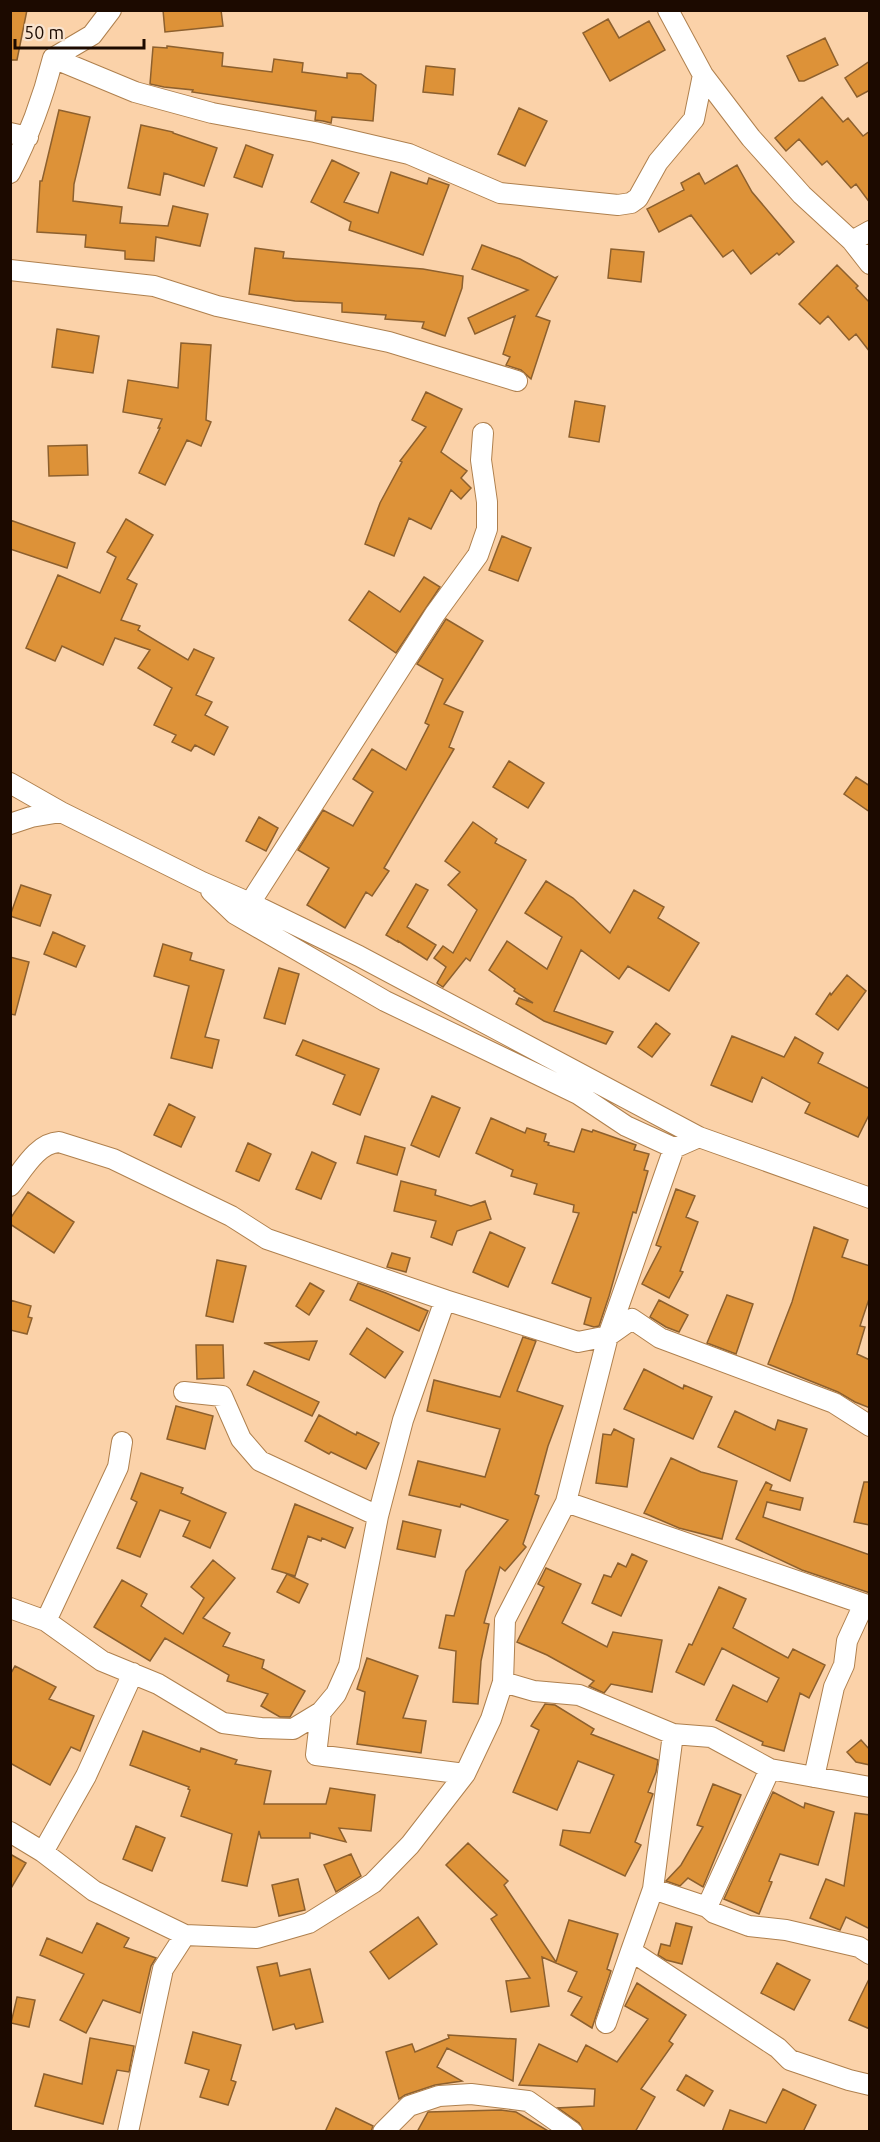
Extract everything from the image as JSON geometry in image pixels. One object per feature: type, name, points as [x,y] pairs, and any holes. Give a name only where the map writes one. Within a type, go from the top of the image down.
[{"type":"street","points":[[10,173],[19,135],[47,83],[53,58],[92,35],[111,10]]},
{"type":"street","points":[[665,11],[703,75],[751,138],[802,195],[852,241],[870,264]]},
{"type":"street","points":[[53,58],[146,95],[212,113],[315,132],[409,154],[500,193],[618,205],[631,203],[638,198],[658,162],[694,119],[703,75]]},
{"type":"street","points":[[852,241],[870,231]]},
{"type":"street","points":[[10,270],[154,286],[217,306],[389,342],[517,381]]},
{"type":"street","points":[[250,903],[435,614],[478,555],[487,529],[487,502],[481,460],[483,433]]},
{"type":"street","points":[[10,783],[61,812],[202,882],[359,956],[699,1137],[870,1198]]},
{"type":"street","points":[[10,824],[31,817],[61,812]]},
{"type":"street","points":[[202,882],[235,914],[385,1001],[578,1094],[626,1126],[674,1148]]},
{"type":"street","points":[[10,1832],[43,1852],[94,1891],[185,1935],[257,1938],[309,1923],[374,1882],[410,1845],[465,1774],[491,1719],[503,1682],[505,1620],[566,1502],[608,1336],[674,1148],[699,1137]]},
{"type":"street","points":[[10,1186],[41,1148],[50,1142],[59,1142],[113,1159],[231,1216],[267,1239],[445,1300],[578,1342],[608,1336],[632,1319],[660,1338],[834,1403],[870,1426]]},
{"type":"street","points":[[10,1608],[46,1621],[102,1660],[158,1684],[223,1723],[293,1729],[321,1712],[336,1694],[350,1665],[378,1516],[403,1420],[445,1300]]},
{"type":"street","points":[[184,1392],[222,1396],[241,1439],[260,1461],[378,1516]]},
{"type":"street","points":[[46,1621],[118,1467],[122,1442]]},
{"type":"street","points":[[566,1502],[867,1605],[847,1641],[844,1665],[834,1687],[814,1777]]},
{"type":"street","points":[[43,1852],[86,1776],[133,1673]]},
{"type":"street","points":[[503,1682],[534,1691],[579,1695],[674,1734],[711,1737],[770,1768],[870,1787]]},
{"type":"street","points":[[321,1712],[316,1755],[465,1774]]},
{"type":"street","points":[[606,2023],[653,1889],[674,1734]]},
{"type":"street","points":[[707,1907],[770,1768]]},
{"type":"street","points":[[653,1889],[707,1907],[714,1913],[749,1926],[786,1930],[859,1947],[870,1954]]},
{"type":"street","points":[[128,2132],[163,1969],[185,1935]]},
{"type":"street","points":[[631,1951],[778,2048],[790,2060],[870,2085]]},
{"type":"street","points":[[383,2132],[409,2106],[439,2096],[471,2094],[528,2102],[572,2132]]},
{"type":"building","points":[[10,10],[27,10],[17,60],[10,60]]},
{"type":"building","points":[[163,10],[221,10],[223,26],[165,32]]},
{"type":"building","points":[[608,19],[619,38],[649,21],[665,50],[610,81],[583,33]]},
{"type":"building","points":[[825,38],[838,65],[804,81],[799,81],[787,56]]},
{"type":"building","points":[[167,46],[223,53],[222,66],[272,72],[274,59],[303,63],[302,72],[347,78],[347,73],[361,74],[376,85],[373,121],[332,117],[331,123],[315,120],[316,111],[150,84],[153,47],[167,48]]},
{"type":"building","points":[[870,61],[870,90],[857,97],[845,78]]},
{"type":"building","points":[[426,66],[455,69],[453,95],[423,92]]},
{"type":"building","points":[[822,97],[843,122],[848,118],[863,136],[870,131],[870,203],[856,184],[851,188],[827,161],[822,165],[799,139],[786,151],[775,138]]},
{"type":"building","points":[[519,108],[547,121],[525,166],[498,154]]},
{"type":"building","points":[[59,110],[90,117],[74,184],[73,201],[122,207],[120,223],[168,226],[173,206],[208,214],[200,246],[156,237],[154,261],[125,259],[125,251],[85,247],[86,235],[37,232],[40,181],[42,181]]},
{"type":"building","points":[[141,125],[173,132],[217,148],[204,186],[164,173],[160,195],[128,188]]},
{"type":"building","points":[[246,145],[273,155],[262,187],[234,177]]},
{"type":"building","points":[[332,160],[359,173],[344,202],[378,213],[391,172],[427,184],[429,178],[449,185],[423,255],[349,230],[351,222],[311,202]]},
{"type":"building","points":[[737,165],[752,192],[794,242],[751,274],[733,250],[723,257],[691,215],[659,232],[647,209],[684,190],[681,183],[699,173],[705,184]]},
{"type":"building","points":[[482,245],[520,259],[557,277],[536,316],[550,321],[531,379],[521,370],[506,365],[510,357],[503,354],[515,316],[475,334],[468,318],[528,290],[472,269]]},
{"type":"building","points":[[255,248],[284,252],[283,258],[423,269],[463,276],[462,288],[445,336],[422,328],[424,322],[385,319],[386,315],[342,312],[342,303],[295,301],[249,294]]},
{"type":"building","points":[[611,249],[644,252],[641,282],[608,278]]},
{"type":"building","points":[[837,265],[858,286],[856,288],[870,303],[870,352],[856,334],[849,340],[828,316],[820,324],[799,304]]},
{"type":"building","points":[[57,329],[99,336],[93,373],[52,367]]},
{"type":"building","points":[[181,343],[211,345],[206,420],[211,422],[201,446],[187,440],[165,485],[139,473],[162,419],[123,412],[128,380],[178,388]]},
{"type":"building","points":[[426,392],[462,409],[441,452],[467,471],[461,478],[471,488],[461,499],[451,490],[431,529],[409,518],[394,556],[365,544],[380,503],[402,462],[400,461],[426,427],[412,420]]},
{"type":"building","points":[[575,401],[605,406],[599,442],[569,437]]},
{"type":"building","points":[[87,445],[88,475],[49,476],[48,446]]},
{"type":"building","points":[[126,519],[153,535],[127,579],[137,584],[121,620],[140,626],[138,630],[188,660],[194,649],[214,658],[196,695],[212,702],[205,715],[228,727],[214,755],[195,745],[191,751],[172,742],[176,735],[154,725],[172,688],[138,668],[150,650],[115,638],[103,665],[62,646],[55,661],[26,648],[58,575],[100,593],[116,557],[107,552]]},
{"type":"building","points":[[10,520],[75,543],[67,568],[10,549]]},
{"type":"building","points":[[502,536],[531,548],[518,581],[489,570]]},
{"type":"building","points":[[424,577],[440,587],[396,653],[349,620],[369,591],[400,612]]},
{"type":"building","points":[[446,619],[483,641],[444,704],[463,712],[449,747],[454,749],[384,868],[389,871],[372,896],[366,892],[345,928],[307,905],[329,868],[298,850],[323,810],[353,826],[373,792],[353,779],[372,749],[406,770],[429,725],[425,723],[443,679],[417,664]]},
{"type":"building","points":[[509,761],[544,783],[528,808],[493,787]]},
{"type":"building","points":[[856,777],[870,786],[870,812],[844,794]]},
{"type":"building","points":[[259,817],[278,828],[266,851],[246,841]]},
{"type":"building","points":[[473,822],[497,839],[495,843],[526,860],[470,961],[466,958],[443,987],[437,983],[446,967],[434,958],[443,946],[453,953],[477,910],[448,885],[460,872],[445,861]]},
{"type":"building","points":[[546,881],[573,898],[610,933],[634,890],[664,907],[658,918],[699,943],[669,991],[628,966],[619,979],[581,950],[554,1011],[613,1032],[606,1044],[544,1021],[516,1004],[519,998],[533,1003],[514,991],[515,989],[489,970],[507,941],[547,969],[562,937],[525,913]]},
{"type":"building","points":[[416,884],[428,890],[407,927],[436,945],[427,960],[386,935]]},
{"type":"building","points":[[21,885],[51,895],[40,926],[10,916]]},
{"type":"building","points":[[53,932],[85,946],[76,967],[44,954]]},
{"type":"building","points":[[163,944],[192,953],[190,960],[224,970],[205,1037],[219,1040],[212,1068],[171,1058],[189,986],[154,976]]},
{"type":"building","points":[[10,957],[29,962],[15,1015],[10,1014]]},
{"type":"building","points":[[279,968],[299,974],[285,1024],[264,1018]]},
{"type":"building","points":[[847,975],[866,991],[838,1030],[816,1014],[830,993],[831,995]]},
{"type":"building","points":[[656,1023],[670,1034],[652,1057],[638,1047]]},
{"type":"building","points":[[732,1036],[784,1057],[795,1037],[823,1053],[818,1063],[870,1089],[870,1113],[858,1137],[805,1113],[810,1103],[762,1077],[752,1102],[711,1085]]},
{"type":"building","points":[[303,1040],[379,1069],[360,1115],[333,1104],[345,1075],[296,1055]]},
{"type":"building","points":[[432,1096],[460,1108],[439,1157],[411,1145]]},
{"type":"building","points":[[169,1104],[195,1117],[181,1147],[154,1135]]},
{"type":"building","points":[[491,1118],[525,1133],[527,1128],[546,1134],[544,1141],[549,1143],[548,1145],[574,1152],[582,1129],[592,1132],[593,1130],[636,1145],[634,1150],[649,1154],[644,1170],[648,1171],[636,1213],[633,1212],[599,1326],[584,1324],[591,1298],[552,1283],[579,1213],[573,1212],[574,1205],[534,1194],[537,1184],[511,1176],[513,1170],[476,1153]]},
{"type":"building","points":[[365,1136],[405,1148],[397,1175],[357,1163]]},
{"type":"building","points":[[248,1143],[271,1154],[259,1181],[236,1171]]},
{"type":"building","points":[[312,1152],[336,1163],[321,1199],[296,1189]]},
{"type":"building","points":[[401,1181],[436,1190],[435,1195],[471,1206],[485,1201],[491,1219],[457,1231],[452,1245],[431,1237],[436,1221],[394,1211]]},
{"type":"building","points":[[676,1189],[695,1196],[686,1217],[698,1222],[680,1271],[683,1272],[669,1298],[642,1284],[661,1247],[656,1245]]},
{"type":"building","points":[[28,1192],[74,1222],[54,1253],[10,1224],[10,1219]]},
{"type":"building","points":[[814,1227],[848,1240],[842,1257],[870,1266],[870,1296],[860,1326],[865,1327],[857,1354],[870,1360],[870,1408],[838,1392],[768,1364],[792,1302]]},
{"type":"building","points":[[490,1232],[525,1248],[508,1287],[473,1272]]},
{"type":"building","points":[[392,1253],[410,1258],[406,1272],[387,1267]]},
{"type":"building","points":[[217,1260],[246,1266],[233,1322],[206,1316]]},
{"type":"building","points":[[310,1283],[324,1291],[309,1315],[296,1306]]},
{"type":"building","points":[[358,1283],[428,1311],[419,1331],[350,1300]]},
{"type":"building","points":[[727,1295],[753,1304],[736,1354],[707,1343]]},
{"type":"building","points":[[10,1300],[31,1306],[28,1317],[32,1318],[27,1334],[10,1330]]},
{"type":"building","points":[[659,1300],[688,1315],[679,1332],[650,1317]]},
{"type":"building","points":[[367,1328],[403,1352],[385,1378],[350,1354]]},
{"type":"building","points":[[523,1337],[536,1341],[517,1391],[563,1406],[548,1446],[535,1494],[539,1496],[523,1544],[526,1547],[505,1571],[500,1567],[484,1623],[489,1624],[481,1661],[478,1704],[453,1702],[456,1651],[439,1648],[446,1615],[454,1616],[466,1571],[508,1520],[461,1504],[460,1507],[409,1495],[418,1461],[485,1477],[500,1429],[427,1411],[434,1380],[500,1397]]},
{"type":"building","points":[[317,1341],[309,1360],[264,1343]]},
{"type":"building","points":[[196,1345],[223,1345],[224,1378],[197,1379]]},
{"type":"building","points":[[644,1369],[683,1389],[684,1385],[712,1397],[693,1439],[624,1409]]},
{"type":"building","points":[[254,1371],[319,1402],[312,1416],[247,1385]]},
{"type":"building","points":[[176,1406],[213,1416],[205,1449],[167,1439]]},
{"type":"building","points":[[735,1411],[775,1430],[778,1420],[807,1429],[790,1481],[718,1447]]},
{"type":"building","points":[[319,1415],[356,1435],[357,1432],[379,1443],[366,1469],[331,1452],[329,1454],[305,1441]]},
{"type":"building","points":[[614,1429],[634,1439],[627,1487],[596,1483],[603,1434],[611,1435]]},
{"type":"building","points":[[671,1458],[701,1472],[737,1481],[722,1539],[679,1528],[644,1513]]},
{"type":"building","points":[[141,1473],[183,1488],[181,1493],[226,1513],[210,1548],[183,1536],[190,1521],[160,1510],[140,1557],[117,1548],[137,1502],[131,1499]]},
{"type":"building","points":[[766,1482],[772,1485],[770,1490],[803,1498],[800,1510],[767,1502],[763,1517],[870,1555],[870,1593],[802,1570],[736,1539]]},
{"type":"building","points":[[864,1482],[870,1482],[870,1525],[854,1522]]},
{"type":"building","points":[[295,1504],[353,1528],[345,1548],[322,1538],[321,1541],[308,1536],[295,1576],[272,1569]]},
{"type":"building","points":[[403,1521],[441,1530],[435,1557],[397,1549]]},
{"type":"building","points":[[632,1554],[647,1561],[621,1616],[592,1603],[604,1575],[611,1577],[618,1563],[626,1567]]},
{"type":"building","points":[[213,1560],[235,1578],[203,1618],[230,1633],[223,1646],[264,1660],[262,1668],[305,1691],[290,1717],[280,1717],[261,1706],[268,1694],[227,1681],[229,1675],[165,1638],[150,1661],[94,1627],[122,1580],[147,1594],[141,1606],[183,1634],[204,1598],[191,1587]]},
{"type":"building","points":[[546,1568],[581,1584],[562,1623],[607,1647],[613,1632],[662,1640],[652,1692],[611,1684],[604,1693],[589,1686],[594,1681],[547,1655],[517,1642],[544,1587],[538,1584]]},
{"type":"building","points":[[287,1574],[308,1584],[299,1603],[277,1592]]},
{"type":"building","points":[[719,1587],[746,1599],[733,1628],[788,1658],[793,1649],[825,1665],[809,1698],[800,1693],[784,1751],[762,1745],[763,1742],[716,1720],[733,1685],[767,1702],[779,1678],[722,1648],[704,1685],[676,1672],[689,1644],[692,1645]]},
{"type":"building","points":[[367,1658],[418,1676],[403,1718],[426,1721],[421,1753],[357,1744],[365,1692],[357,1689]]},
{"type":"building","points":[[15,1666],[56,1687],[49,1699],[94,1716],[80,1751],[71,1747],[50,1785],[10,1763],[10,1675]]},
{"type":"building","points":[[545,1704],[555,1705],[594,1729],[591,1734],[658,1760],[648,1792],[653,1794],[635,1842],[641,1845],[625,1876],[560,1845],[563,1830],[590,1833],[614,1775],[578,1761],[557,1810],[513,1792],[539,1730],[531,1726]]},
{"type":"building","points":[[143,1731],[200,1752],[201,1748],[237,1760],[235,1764],[271,1771],[264,1804],[326,1804],[330,1788],[375,1795],[371,1831],[339,1828],[346,1842],[310,1833],[310,1838],[261,1838],[259,1831],[247,1886],[222,1881],[232,1834],[181,1816],[189,1787],[130,1765]]},
{"type":"building","points":[[861,1740],[870,1750],[870,1765],[856,1762],[847,1752]]},
{"type":"building","points":[[713,1784],[741,1795],[703,1887],[688,1878],[680,1886],[666,1881],[681,1865],[703,1827],[697,1825]]},
{"type":"building","points":[[773,1792],[804,1808],[805,1803],[834,1812],[818,1865],[780,1854],[759,1914],[724,1899]]},
{"type":"building","points":[[855,1813],[870,1815],[870,1929],[846,1917],[840,1930],[810,1918],[826,1879],[844,1886]]},
{"type":"building","points":[[136,1826],[165,1838],[152,1871],[123,1859]]},
{"type":"building","points":[[468,1843],[508,1881],[504,1885],[556,1962],[569,1920],[618,1934],[607,1969],[611,1971],[592,2028],[571,2015],[582,1997],[568,1991],[577,1972],[542,1957],[549,2006],[511,2012],[506,1981],[530,1978],[491,1919],[497,1915],[446,1865]]},
{"type":"building","points":[[10,1854],[26,1863],[10,1890]]},
{"type":"building","points":[[351,1854],[361,1876],[336,1892],[324,1865]]},
{"type":"building","points":[[298,1879],[305,1910],[279,1916],[272,1885]]},
{"type":"building","points":[[418,1917],[437,1944],[389,1979],[370,1952]]},
{"type":"building","points":[[97,1923],[129,1938],[124,1947],[156,1958],[151,1966],[140,2013],[103,2000],[86,2033],[60,2020],[84,1974],[40,1955],[47,1938],[82,1953]]},
{"type":"building","points":[[676,1923],[692,1927],[682,1964],[666,1960],[658,1955],[661,1944],[670,1946]]},
{"type":"building","points":[[277,1963],[280,1976],[310,1969],[323,2022],[296,2029],[294,2024],[273,2030],[257,1967]]},
{"type":"building","points":[[777,1963],[810,1980],[794,2010],[761,1993]]},
{"type":"building","points":[[870,1977],[870,2029],[849,2020]]},
{"type":"building","points":[[637,1983],[686,2015],[669,2041],[673,2044],[641,2089],[655,2097],[635,2132],[584,2132],[579,2123],[558,2108],[594,2106],[595,2089],[519,2085],[539,2044],[577,2062],[586,2045],[617,2062],[648,2019],[625,2006]]},
{"type":"building","points":[[17,1997],[35,2000],[29,2027],[11,2023]]},
{"type":"building","points":[[193,2032],[241,2045],[231,2080],[236,2082],[228,2105],[200,2097],[209,2070],[185,2063]]},
{"type":"building","points":[[448,2035],[516,2039],[513,2081],[447,2048],[437,2067],[462,2081],[435,2085],[399,2099],[386,2052],[412,2044],[415,2052],[449,2038]]},
{"type":"building","points":[[90,2038],[134,2046],[129,2072],[117,2070],[103,2124],[35,2106],[44,2074],[82,2084]]},
{"type":"building","points":[[686,2075],[713,2091],[704,2106],[677,2090]]},
{"type":"building","points":[[783,2089],[816,2105],[803,2132],[722,2132],[730,2110],[766,2123]]},
{"type":"building","points":[[336,2108],[373,2126],[371,2132],[325,2132]]},
{"type":"building","points":[[501,2110],[516,2112],[550,2132],[417,2132],[428,2112]]}]
